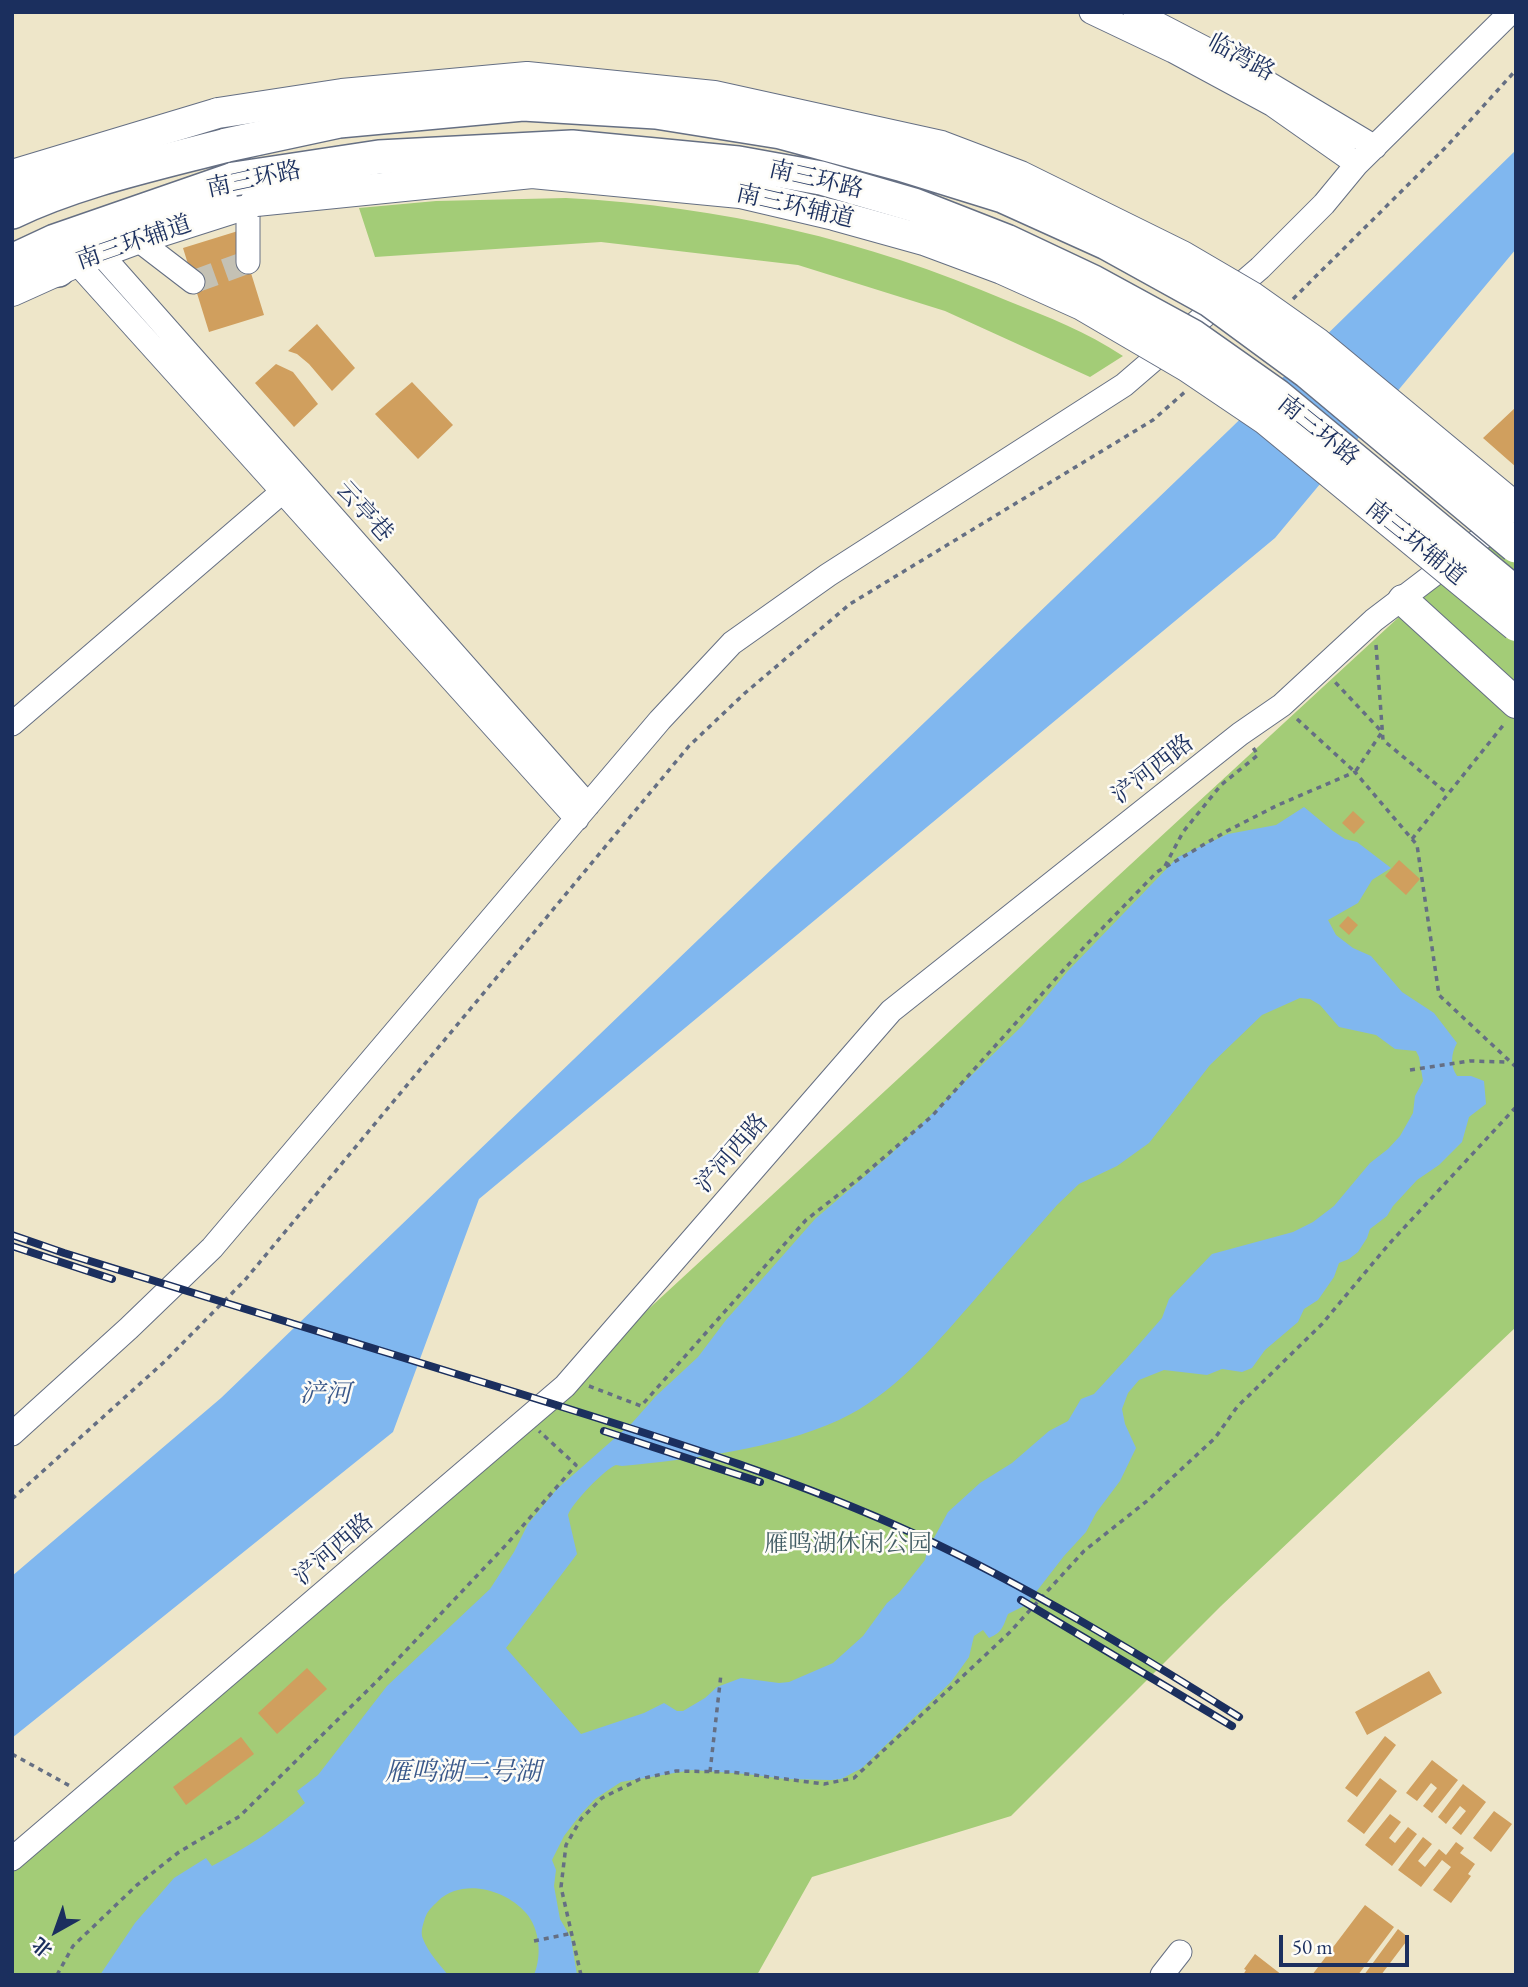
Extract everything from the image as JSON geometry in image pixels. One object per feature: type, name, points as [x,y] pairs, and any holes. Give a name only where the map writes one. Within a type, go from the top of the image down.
[{"type":"highway","name":"南三环路","points":[[12,212],[30,203],[114,175],[222,129],[523,104],[656,112],[781,132],[900,164],[1003,196],[1107,243],[1210,300],[1308,372],[1516,546]]},
{"type":"highway","name":"南三环路","points":[[12,261],[55,242],[246,195],[379,157],[572,147],[738,163],[821,178],[914,205],[1006,241],[1192,336],[1277,396],[1516,594]]},
{"type":"highway","points":[[12,182],[114,175]]},
{"type":"highway","points":[[12,273],[78,262]]},
{"type":"main road","points":[[12,175],[222,129],[342,94],[527,78],[714,96],[941,146],[1032,182],[1182,256],[1252,297],[1317,343],[1516,510]]},
{"type":"main road","name":"南三环辅道","points":[[12,291],[246,195],[532,173],[740,193],[924,240],[1002,269],[1082,306],[1188,367],[1265,419],[1516,626]]},
{"type":"main road","points":[[1403,600],[1511,712]]},
{"type":"street","name":"临湾路","points":[[1091,12],[1173,51],[1273,105],[1357,164]]},
{"type":"street","name":"临湾路","points":[[1135,12],[1243,68],[1375,147]]},
{"type":"street","points":[[12,1434],[212,1248],[660,720],[732,643],[828,575],[1124,385],[1260,268],[1324,204],[1357,164],[1511,12]]},
{"type":"street","points":[[246,195],[248,262]]},
{"type":"street","points":[[137,239],[193,282]]},
{"type":"street","points":[[78,262],[282,492],[582,812]]},
{"type":"street","name":"云亭巷","points":[[78,262],[582,812]]},
{"type":"street","points":[[12,724],[282,492]]},
{"type":"street","name":"浐河西路","points":[[12,1859],[527,1420],[571,1379],[891,1011],[1244,732],[1282,705],[1374,620],[1516,510]]},
{"type":"street","points":[[1163,1975],[1180,1952]]},
{"type":"path","points":[[1283,307],[1439,154],[1516,70]]},
{"type":"path","points":[[12,1499],[163,1363],[245,1280],[689,746],[745,693],[850,604],[1153,421],[1193,386]]},
{"type":"path","points":[[1374,620],[1383,740],[1448,794]]},
{"type":"path","points":[[1322,668],[1382,732]]},
{"type":"path","points":[[1282,705],[1355,772],[1417,845],[1439,995],[1516,1067]]},
{"type":"path","points":[[1412,839],[1511,712]]},
{"type":"path","points":[[1164,868],[1183,832],[1214,794],[1258,755],[1244,732]]},
{"type":"path","points":[[571,1379],[641,1406],[806,1220],[932,1116],[1087,944],[1157,872],[1227,831],[1355,772],[1382,732]]},
{"type":"path","points":[[1410,1070],[1470,1061],[1510,1062]]},
{"type":"path","points":[[580,1975],[561,1887],[566,1845],[581,1819],[602,1798],[640,1779],[676,1771],[731,1772],[824,1784],[854,1778],[1010,1632],[1084,1551],[1147,1501],[1214,1438],[1237,1407],[1321,1324],[1389,1244],[1516,1107]]},
{"type":"path","points":[[57,1975],[73,1946],[137,1885],[179,1852],[240,1816],[379,1679],[506,1545],[576,1465],[527,1420]]},
{"type":"path","points":[[710,1772],[721,1674]]},
{"type":"path","points":[[12,1754],[87,1795]]},
{"type":"path","points":[[534,1941],[573,1933]]},
{"type":"green space","points":[[566,198],[624,202],[737,218],[847,244],[955,279],[1081,332],[1123,356],[1090,377],[945,311],[798,265],[601,242],[375,257],[359,208],[436,201]]},
{"type":"green space","name":"雁鸣湖休闲公园","points":[[1516,509],[1516,1327],[1221,1606],[1011,1816],[812,1877],[757,1975],[12,1975],[12,1864],[565,1386]]},
{"type":"water","name":"浐河","points":[[1516,150],[1516,249],[1275,538],[479,1199],[393,1432],[12,1738],[12,1576],[221,1398],[1229,430]]},
{"type":"water","name":"雁鸣湖二号湖","points":[[1304,807],[1333,831],[1345,839],[1357,842],[1391,868],[1372,880],[1358,903],[1328,920],[1336,935],[1353,948],[1371,956],[1402,992],[1434,1013],[1457,1043],[1452,1060],[1457,1076],[1471,1076],[1484,1081],[1486,1104],[1469,1117],[1462,1142],[1439,1165],[1417,1180],[1387,1216],[1370,1229],[1358,1252],[1339,1263],[1334,1277],[1318,1300],[1304,1309],[1298,1322],[1265,1350],[1252,1368],[1242,1372],[1222,1369],[1207,1375],[1164,1370],[1139,1380],[1128,1393],[1122,1409],[1125,1424],[1136,1448],[1120,1481],[1096,1513],[1086,1532],[1026,1605],[1008,1614],[1002,1628],[994,1636],[989,1638],[983,1630],[974,1636],[969,1657],[951,1682],[862,1768],[841,1779],[786,1779],[692,1770],[621,1782],[595,1799],[564,1836],[552,1860],[556,1870],[554,1886],[560,1919],[571,1938],[577,1975],[534,1975],[538,1960],[538,1943],[531,1919],[507,1898],[483,1889],[471,1888],[448,1894],[430,1909],[425,1918],[422,1934],[425,1944],[448,1975],[100,1975],[135,1923],[174,1878],[206,1858],[212,1866],[237,1852],[272,1830],[305,1803],[297,1791],[318,1775],[387,1686],[490,1589],[528,1524],[557,1489],[632,1423],[656,1396],[698,1357],[726,1320],[815,1219],[890,1155],[1022,1026],[1067,972],[1178,857],[1228,834],[1276,825]],"holes":[[[1300,998],[1310,999],[1320,1005],[1339,1027],[1376,1035],[1395,1049],[1416,1051],[1423,1081],[1415,1096],[1413,1113],[1400,1136],[1370,1163],[1334,1206],[1313,1222],[1293,1232],[1212,1254],[1169,1299],[1162,1318],[1127,1358],[1094,1394],[1081,1399],[1068,1421],[1049,1431],[1012,1463],[980,1483],[948,1512],[925,1560],[899,1593],[887,1603],[863,1636],[833,1663],[789,1682],[741,1678],[717,1687],[683,1711],[677,1711],[664,1703],[644,1713],[581,1734],[506,1648],[577,1554],[568,1515],[589,1487],[616,1465],[705,1456],[761,1445],[839,1420],[877,1398],[926,1354],[1057,1205],[1079,1184],[1117,1166],[1149,1143],[1210,1065],[1262,1015]]]},
{"type":"building","points":[[238,231],[264,315],[209,332],[183,248]]},
{"type":"building","points":[[317,324],[355,368],[332,391],[309,364],[297,354],[288,351]]},
{"type":"building","points":[[276,364],[293,372],[318,404],[294,427],[255,383]]},
{"type":"building","points":[[412,382],[453,425],[418,459],[375,414]]},
{"type":"building","points":[[1516,407],[1516,467],[1483,438]]},
{"type":"building","points":[[1353,811],[1365,822],[1354,834],[1342,823]]},
{"type":"building","points":[[1399,860],[1420,879],[1406,895],[1385,876]]},
{"type":"building","points":[[1348,916],[1358,925],[1349,935],[1339,926]]},
{"type":"building","points":[[307,1668],[327,1689],[277,1734],[258,1713]]},
{"type":"building","points":[[1429,1671],[1442,1693],[1367,1735],[1355,1712]]},
{"type":"building","points":[[1385,1736],[1396,1745],[1357,1797],[1345,1788]]},
{"type":"building","points":[[241,1737],[254,1754],[186,1805],[173,1787]]},
{"type":"building","points":[[1432,1760],[1458,1780],[1432,1813],[1423,1806],[1437,1788],[1431,1783],[1417,1801],[1406,1793]]},
{"type":"building","points":[[1380,1778],[1397,1791],[1364,1834],[1347,1821]]},
{"type":"building","points":[[1463,1784],[1486,1802],[1461,1835],[1452,1828],[1466,1811],[1460,1806],[1446,1824],[1438,1817]]},
{"type":"building","points":[[1494,1811],[1512,1824],[1491,1852],[1473,1838]]},
{"type":"building","points":[[1390,1814],[1401,1822],[1389,1838],[1395,1843],[1408,1827],[1417,1834],[1392,1866],[1365,1845]]},
{"type":"building","points":[[1423,1837],[1432,1844],[1418,1861],[1425,1867],[1439,1849],[1446,1855],[1456,1842],[1464,1848],[1460,1853],[1475,1864],[1468,1874],[1471,1876],[1451,1903],[1433,1890],[1451,1867],[1442,1860],[1421,1887],[1398,1870]]},
{"type":"building","points":[[1365,1905],[1394,1927],[1358,1975],[1312,1975]]},
{"type":"building","points":[[1398,1929],[1409,1938],[1381,1975],[1364,1975]]},
{"type":"building","points":[[1255,1954],[1282,1975],[1243,1975],[1246,1970],[1244,1969]]},
{"type":"tunnel","points":[[193,282],[248,262]]},
{"type":"railway","points":[[12,1235],[621,1425],[820,1494],[917,1535],[1000,1576],[1239,1717]]},
{"type":"railway","points":[[12,1246],[112,1279]]},
{"type":"railway","points":[[604,1431],[760,1482]]},
{"type":"railway","points":[[1021,1600],[1232,1726]]}]
